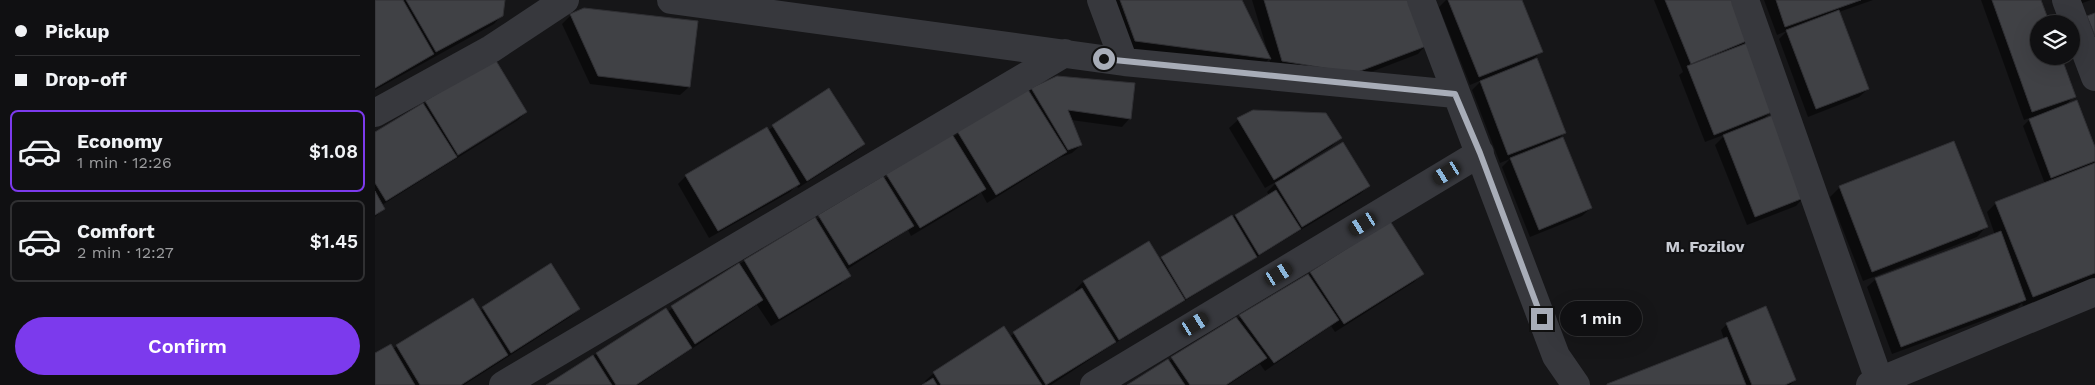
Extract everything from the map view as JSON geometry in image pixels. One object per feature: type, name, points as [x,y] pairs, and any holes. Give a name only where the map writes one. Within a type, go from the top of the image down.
[{"type":"street","points":[[375,113],[491,49],[565,0]]},
{"type":"street","points":[[671,0],[769,6],[1124,62],[1455,94]]},
{"type":"street","points":[[1101,0],[1124,62]]},
{"type":"street","points":[[1421,0],[1455,94],[1480,153],[1556,356],[1576,385]]},
{"type":"street","points":[[1745,0],[1874,383],[2095,292]]},
{"type":"street","points":[[2066,0],[2095,76]]},
{"type":"street","points":[[503,385],[1065,53]]},
{"type":"street","points":[[1095,385],[1480,153]]},
{"type":"building","points":[[375,0],[403,0],[434,54],[375,88]]},
{"type":"building","points":[[406,0],[505,0],[503,16],[436,52]]},
{"type":"building","points":[[1120,0],[1242,0],[1271,59],[1135,41]]},
{"type":"building","points":[[1264,0],[1412,0],[1429,45],[1355,73],[1282,61]]},
{"type":"building","points":[[1448,0],[1522,0],[1543,52],[1479,77]]},
{"type":"building","points":[[1665,0],[1734,0],[1749,40],[1691,64]]},
{"type":"building","points":[[1776,0],[1861,0],[1785,27]]},
{"type":"building","points":[[1992,0],[2041,0],[2047,15],[2030,15],[2030,65],[2064,65],[2076,97],[2032,112]]},
{"type":"building","points":[[584,8],[698,21],[690,87],[598,76],[570,14]]},
{"type":"building","points":[[1839,10],[1869,89],[1816,109],[1786,30]]},
{"type":"building","points":[[2095,13],[2095,36],[2087,16]]},
{"type":"building","points":[[1750,42],[1772,112],[1714,135],[1687,66]]},
{"type":"building","points":[[1537,58],[1566,133],[1508,155],[1480,81]]},
{"type":"building","points":[[495,59],[527,112],[458,155],[425,101]]},
{"type":"building","points":[[1057,76],[1135,83],[1131,119],[1068,110],[1082,145],[1068,150],[1031,88]]},
{"type":"building","points":[[829,88],[865,144],[807,181],[772,125]]},
{"type":"building","points":[[1027,88],[1067,152],[996,195],[957,131]]},
{"type":"building","points":[[2077,100],[2095,147],[2095,161],[2051,178],[2029,119]]},
{"type":"building","points":[[423,103],[457,157],[386,201],[375,183],[375,132]]},
{"type":"building","points":[[1253,110],[1326,113],[1342,138],[1274,180],[1237,118]]},
{"type":"building","points":[[1773,115],[1806,197],[1755,217],[1723,135]]},
{"type":"building","points":[[767,127],[800,184],[718,231],[685,175]]},
{"type":"building","points":[[952,134],[986,189],[920,228],[886,174]]},
{"type":"building","points":[[1563,137],[1592,208],[1539,230],[1510,158]]},
{"type":"building","points":[[1954,141],[1988,227],[1872,272],[1839,186]]},
{"type":"building","points":[[1343,142],[1370,186],[1302,227],[1275,183]]},
{"type":"building","points":[[2095,163],[2095,273],[2033,297],[1995,202]]},
{"type":"building","points":[[883,176],[914,226],[849,265],[818,215]]},
{"type":"building","points":[[1276,190],[1301,229],[1259,255],[1235,215]]},
{"type":"building","points":[[375,191],[385,209],[375,215]]},
{"type":"building","points":[[1232,215],[1257,257],[1186,299],[1161,257]]},
{"type":"building","points":[[815,217],[851,276],[779,319],[744,260]]},
{"type":"building","points":[[1390,221],[1424,274],[1344,324],[1310,272]]},
{"type":"building","points":[[2001,231],[2026,300],[1901,347],[1875,278]]},
{"type":"building","points":[[1149,241],[1185,300],[1119,340],[1083,281]]},
{"type":"building","points":[[551,263],[580,309],[511,353],[482,307]]},
{"type":"building","points":[[739,263],[763,300],[695,344],[671,306]]},
{"type":"building","points":[[1308,274],[1339,320],[1274,363],[1239,315]]},
{"type":"building","points":[[1082,288],[1116,342],[1046,385],[1013,332]]},
{"type":"building","points":[[473,298],[508,355],[461,385],[420,385],[396,345]]},
{"type":"building","points":[[1766,306],[1796,380],[1785,385],[1752,385],[1726,323]]},
{"type":"building","points":[[666,308],[692,348],[636,385],[616,385],[596,353]]},
{"type":"building","points":[[1236,317],[1267,358],[1226,385],[1190,385],[1171,357]]},
{"type":"building","points":[[1004,326],[1042,385],[941,385],[933,372]]},
{"type":"building","points":[[1727,337],[1746,385],[1607,385],[1607,384]]},
{"type":"building","points":[[391,344],[415,385],[375,385],[375,353]]},
{"type":"building","points":[[593,355],[612,385],[546,385]]},
{"type":"building","points":[[1168,359],[1185,385],[1127,385]]},
{"type":"building","points":[[933,378],[937,385],[922,385]]},
{"type":"district","name":"M. Fozilov","points":[[1705,246]]},
{"type":"route","points":[[1104,59],[1455,94],[1480,153],[1542,319]]}]
